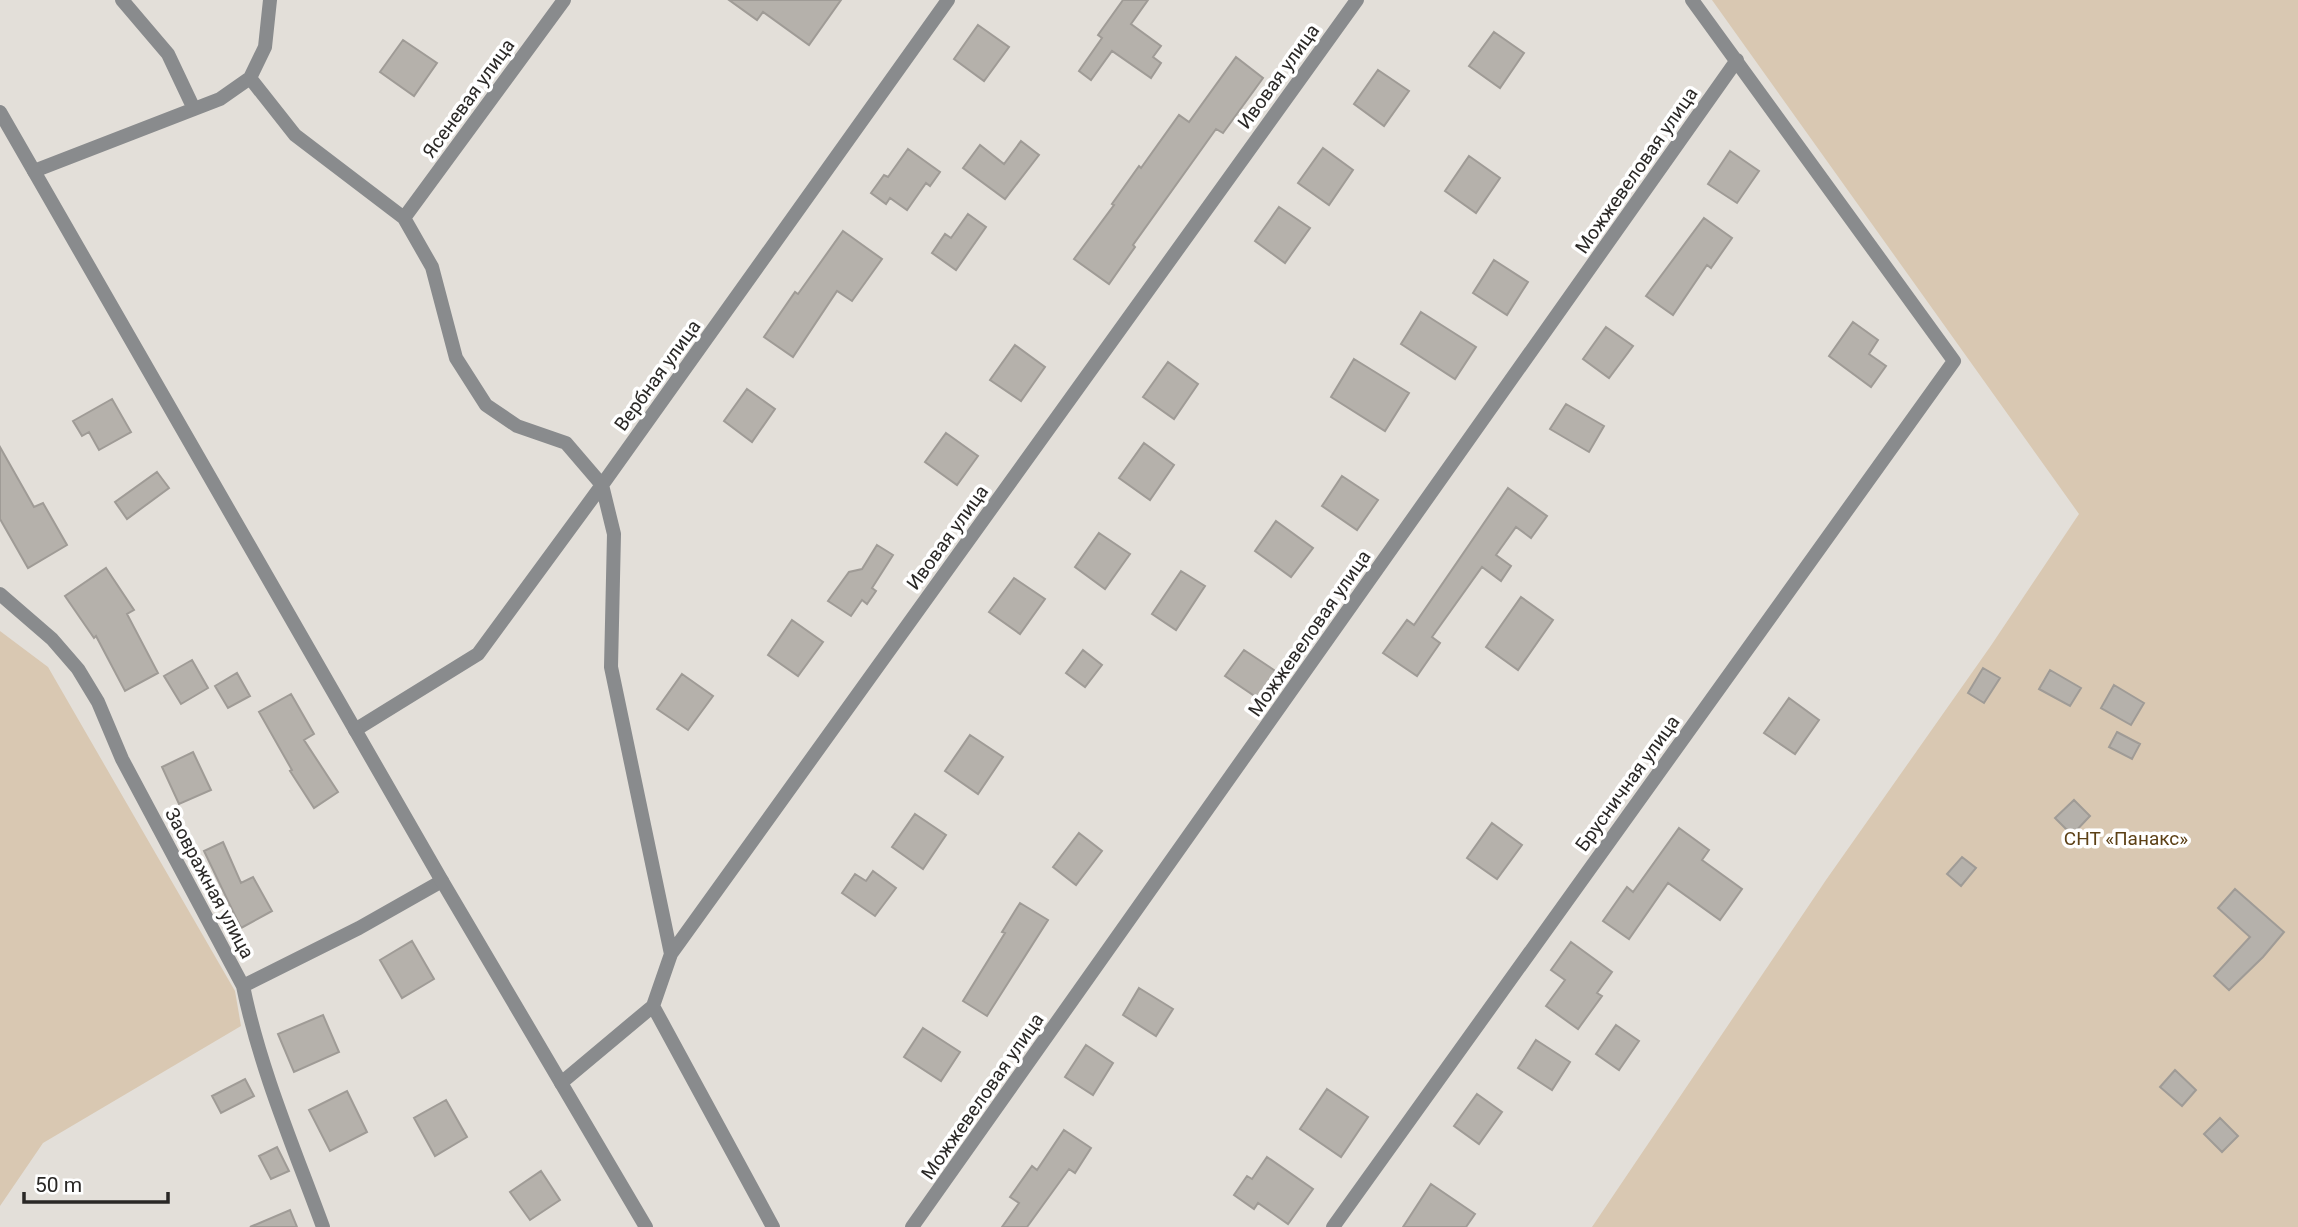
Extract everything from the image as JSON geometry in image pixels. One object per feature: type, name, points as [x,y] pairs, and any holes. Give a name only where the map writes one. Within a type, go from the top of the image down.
[{"type":"street","points":[[122,0],[168,54],[194,109]]},
{"type":"street","points":[[34,171],[220,99],[250,78],[265,47],[270,0]]},
{"type":"street","name":"Ясеневая улица","points":[[404,218],[564,0]]},
{"type":"street","name":"Вербная улица","points":[[355,730],[478,654],[948,0]]},
{"type":"street","name":"Ивовая улица","points":[[653,1006],[671,954],[1357,0]]},
{"type":"street","points":[[1692,0],[1737,60]]},
{"type":"street","name":"Брусничная улица","points":[[1332,1227],[1954,361],[1737,60]]},
{"type":"street","name":"Можжевеловая улица","points":[[912,1227],[1737,60]]},
{"type":"street","points":[[250,78],[295,135],[404,218],[432,267],[456,358],[486,405],[517,426],[566,443],[602,485],[614,534],[611,667],[671,954]]},
{"type":"street","points":[[0,112],[442,881],[646,1227]]},
{"type":"street","name":"Заовражная улица","points":[[0,594],[52,639],[78,669],[98,702],[122,759],[243,986],[271,1086],[323,1227]]},
{"type":"street","points":[[243,986],[359,928],[442,881]]},
{"type":"street","points":[[561,1083],[653,1006],[773,1227]]},
{"type":"green space","name":"СНТ «Панакс»","points":[[1712,0],[2298,0],[2298,1227],[1592,1227],[1826,880],[1990,647],[2079,514]]},
{"type":"green space","points":[[0,631],[48,667],[235,991],[241,1026],[43,1143],[0,1206]]},
{"type":"building","points":[[729,0],[841,0],[809,45],[763,12],[757,20]]},
{"type":"building","points":[[1123,0],[1148,0],[1131,24],[1161,46],[1153,57],[1161,63],[1151,78],[1112,51],[1091,80],[1079,71],[1102,38],[1098,35]]},
{"type":"building","points":[[978,25],[1009,47],[984,81],[954,59]]},
{"type":"building","points":[[1494,32],[1524,53],[1500,88],[1469,66]]},
{"type":"building","points":[[403,40],[437,63],[414,96],[380,72]]},
{"type":"building","points":[[1236,57],[1263,78],[1223,133],[1216,129],[1133,245],[1135,247],[1109,284],[1074,259],[1139,166],[1141,168],[1179,115],[1189,122]]},
{"type":"building","points":[[1378,70],[1409,91],[1384,126],[1354,104]]},
{"type":"building","points":[[1021,141],[1039,155],[1005,199],[963,168],[980,145],[1004,164]]},
{"type":"building","points":[[1323,148],[1353,170],[1329,205],[1298,183]]},
{"type":"building","points":[[908,149],[940,172],[930,186],[926,183],[907,210],[890,198],[886,204],[871,193],[884,175],[888,177]]},
{"type":"building","points":[[1730,151],[1759,171],[1737,203],[1708,184]]},
{"type":"building","points":[[1469,156],[1500,178],[1476,213],[1445,191]]},
{"type":"building","points":[[1279,207],[1310,228],[1285,263],[1255,241]]},
{"type":"building","points":[[968,214],[986,227],[956,270],[932,253],[945,234],[951,238]]},
{"type":"building","points":[[1704,218],[1732,238],[1711,268],[1707,265],[1673,315],[1646,296]]},
{"type":"building","points":[[843,231],[882,259],[852,301],[837,291],[793,357],[764,337]]},
{"type":"building","points":[[1494,260],[1528,282],[1507,315],[1473,293]]},
{"type":"building","points":[[1421,312],[1476,347],[1455,379],[1401,344]]},
{"type":"building","points":[[1853,322],[1878,340],[1869,354],[1886,366],[1871,387],[1829,356]]},
{"type":"building","points":[[1606,327],[1633,346],[1609,378],[1583,359]]},
{"type":"building","points":[[1015,345],[1045,367],[1021,401],[990,380]]},
{"type":"building","points":[[1354,359],[1409,393],[1385,431],[1331,397]]},
{"type":"building","points":[[1168,362],[1198,384],[1174,419],[1143,397]]},
{"type":"building","points":[[747,389],[775,409],[752,442],[724,421]]},
{"type":"building","points":[[112,399],[131,432],[99,450],[89,432],[82,436],[73,421]]},
{"type":"building","points":[[1566,404],[1604,426],[1589,452],[1550,429]]},
{"type":"building","points":[[946,433],[978,456],[957,485],[925,462]]},
{"type":"building","points":[[1144,443],[1174,465],[1150,500],[1119,478]]},
{"type":"building","points":[[0,447],[34,507],[43,503],[67,545],[28,568],[0,519]]},
{"type":"building","points":[[157,472],[169,488],[127,519],[115,502]]},
{"type":"building","points":[[1342,476],[1378,500],[1357,530],[1322,506]]},
{"type":"building","points":[[1508,488],[1547,516],[1531,538],[1516,527],[1496,555],[1511,566],[1501,581],[1482,567],[1432,637],[1440,643],[1417,676],[1383,653],[1407,620],[1414,625]]},
{"type":"building","points":[[1276,521],[1313,548],[1291,577],[1255,551]]},
{"type":"building","points":[[1099,533],[1130,554],[1105,589],[1075,567]]},
{"type":"building","points":[[877,545],[893,555],[872,588],[876,591],[867,604],[862,600],[851,616],[828,601],[849,572],[862,569]]},
{"type":"building","points":[[106,568],[134,610],[127,614],[158,673],[125,691],[96,636],[94,638],[65,596]]},
{"type":"building","points":[[1181,571],[1205,586],[1176,630],[1152,614]]},
{"type":"building","points":[[1014,578],[1045,599],[1020,634],[989,612]]},
{"type":"building","points":[[1521,597],[1553,620],[1518,670],[1486,647]]},
{"type":"building","points":[[792,620],[823,642],[798,676],[768,655]]},
{"type":"building","points":[[1083,650],[1102,665],[1085,687],[1066,673]]},
{"type":"building","points":[[1244,650],[1277,672],[1259,699],[1225,676]]},
{"type":"building","points":[[192,660],[208,688],[181,704],[164,676]]},
{"type":"building","points":[[1983,668],[2000,678],[1984,703],[1968,693]]},
{"type":"building","points":[[2050,670],[2081,688],[2070,706],[2039,689]]},
{"type":"building","points":[[237,673],[250,696],[228,708],[215,686]]},
{"type":"building","points":[[682,674],[713,696],[688,730],[657,709]]},
{"type":"building","points":[[2114,685],[2144,703],[2131,725],[2101,708]]},
{"type":"building","points":[[291,694],[314,734],[304,740],[338,792],[314,808],[290,771],[292,770],[259,712]]},
{"type":"building","points":[[1789,698],[1819,720],[1795,754],[1764,733]]},
{"type":"building","points":[[2117,732],[2140,744],[2132,759],[2109,747]]},
{"type":"building","points":[[970,735],[1003,757],[978,794],[945,771]]},
{"type":"building","points":[[193,752],[211,790],[179,804],[162,767]]},
{"type":"building","points":[[2074,800],[2090,816],[2072,835],[2055,818]]},
{"type":"building","points":[[915,814],[946,835],[923,869],[892,847]]},
{"type":"building","points":[[1492,823],[1522,845],[1497,879],[1467,858]]},
{"type":"building","points":[[1679,828],[1709,850],[1702,860],[1742,889],[1720,920],[1668,883],[1629,939],[1603,921],[1627,887],[1633,892]]},
{"type":"building","points":[[1079,833],[1102,851],[1076,885],[1053,867]]},
{"type":"building","points":[[223,842],[241,883],[253,877],[272,911],[241,928],[204,851]]},
{"type":"building","points":[[1962,857],[1976,868],[1961,886],[1947,874]]},
{"type":"building","points":[[873,871],[896,888],[875,916],[842,893],[855,874],[866,881]]},
{"type":"building","points":[[2235,889],[2284,932],[2229,990],[2214,976],[2250,937],[2218,908]]},
{"type":"building","points":[[1020,903],[1048,920],[987,1016],[963,1001],[1005,933],[1002,932]]},
{"type":"building","points":[[412,941],[434,979],[402,998],[380,960]]},
{"type":"building","points":[[1571,942],[1612,972],[1597,993],[1602,996],[1578,1029],[1546,1006],[1565,980],[1551,970]]},
{"type":"building","points":[[1139,988],[1173,1009],[1156,1036],[1123,1015]]},
{"type":"building","points":[[323,1015],[339,1052],[294,1072],[278,1034]]},
{"type":"building","points":[[1616,1025],[1639,1041],[1619,1070],[1596,1054]]},
{"type":"building","points":[[923,1028],[960,1052],[941,1081],[904,1057]]},
{"type":"building","points":[[1536,1040],[1570,1062],[1552,1090],[1518,1068]]},
{"type":"building","points":[[1086,1045],[1113,1063],[1093,1095],[1065,1077]]},
{"type":"building","points":[[2175,1070],[2196,1090],[2182,1106],[2160,1087]]},
{"type":"building","points":[[245,1079],[254,1096],[221,1113],[212,1096]]},
{"type":"building","points":[[1327,1089],[1368,1117],[1341,1157],[1300,1129]]},
{"type":"building","points":[[347,1091],[367,1132],[330,1151],[309,1110]]},
{"type":"building","points":[[1477,1094],[1502,1112],[1479,1144],[1454,1126]]},
{"type":"building","points":[[446,1100],[467,1137],[435,1156],[414,1118]]},
{"type":"building","points":[[2220,1118],[2238,1136],[2222,1152],[2204,1134]]},
{"type":"building","points":[[1064,1130],[1091,1148],[1075,1173],[1069,1169],[1027,1227],[1002,1227],[1019,1203],[1010,1197],[1032,1166],[1037,1170]]},
{"type":"building","points":[[277,1147],[289,1171],[271,1179],[259,1156]]},
{"type":"building","points":[[1267,1157],[1313,1189],[1288,1224],[1258,1203],[1254,1209],[1234,1195],[1247,1176],[1252,1179]]},
{"type":"building","points":[[541,1171],[560,1200],[530,1220],[510,1192]]},
{"type":"building","points":[[1431,1184],[1475,1214],[1466,1227],[1403,1227]]},
{"type":"building","points":[[290,1210],[297,1227],[250,1227]]}]
